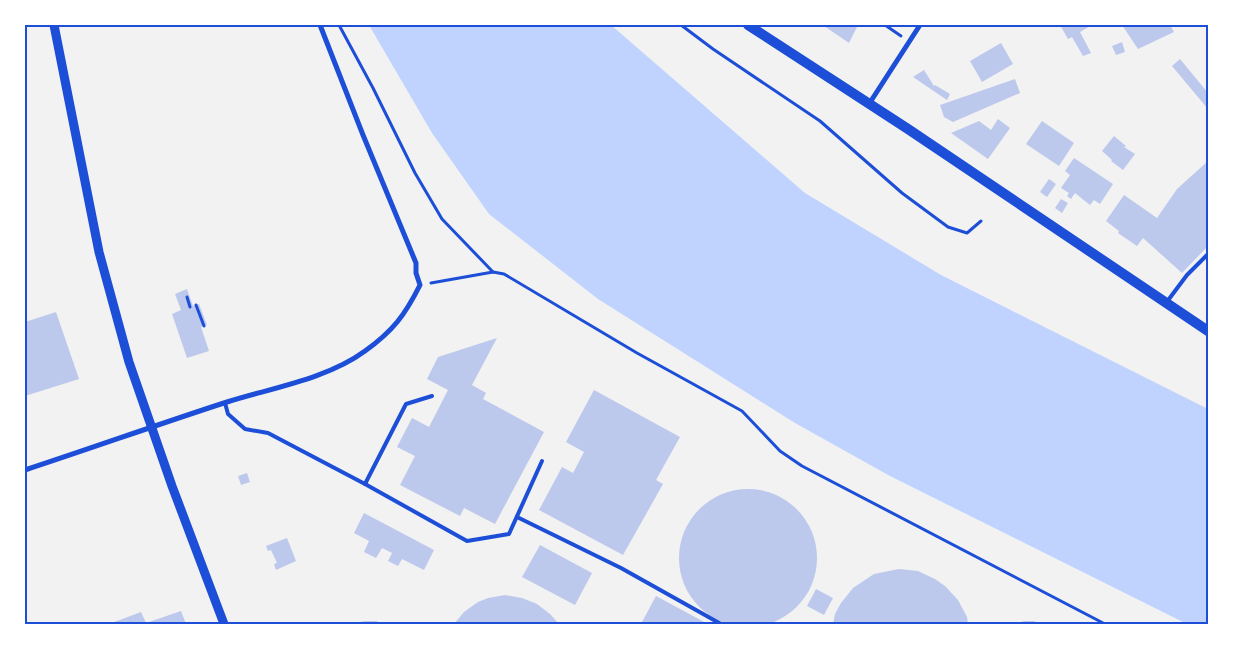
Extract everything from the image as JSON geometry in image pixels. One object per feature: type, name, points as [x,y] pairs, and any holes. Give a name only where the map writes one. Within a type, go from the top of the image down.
[{"type":"main road","points":[[748,25],[1208,332]]},
{"type":"street","points":[[54,25],[99,252],[129,362],[151,428],[224,624]]},
{"type":"street","points":[[25,470],[225,403],[323,373],[365,352],[392,329],[405,314],[420,285],[416,273],[416,264],[362,135],[320,25]]},
{"type":"street","points":[[869,104],[920,25]]},
{"type":"lane","points":[[1166,303],[1187,275],[1208,254]]},
{"type":"lane","points":[[365,484],[406,404],[432,396]]},
{"type":"lane","points":[[225,403],[228,414],[245,429],[268,433],[467,541],[509,534],[542,461]]},
{"type":"lane","points":[[517,516],[621,568],[721,624]]},
{"type":"path","points":[[339,25],[415,173],[442,219],[492,272]]},
{"type":"path","points":[[682,25],[713,49],[820,121],[902,193],[948,227],[967,233],[980,221]]},
{"type":"path","points":[[885,25],[909,41]]},
{"type":"path","points":[[420,285],[492,272],[504,274],[637,353],[742,411],[780,451],[802,466],[1105,624]]},
{"type":"path","points":[[187,298],[190,307]]},
{"type":"path","points":[[196,304],[198,316],[204,326]]},
{"type":"water","points":[[369,25],[611,25],[805,193],[941,275],[1208,409],[1208,624],[1187,624],[890,476],[795,423],[598,299],[489,214],[432,133]]},
{"type":"building","points":[[825,25],[858,25],[849,43]]},
{"type":"building","points":[[1060,25],[1092,25],[1080,32],[1091,53],[1083,56],[1072,37],[1068,39]]},
{"type":"building","points":[[1122,25],[1170,25],[1174,32],[1138,49]]},
{"type":"building","points":[[1122,42],[1125,52],[1116,55],[1112,46]]},
{"type":"building","points":[[1001,43],[1013,64],[982,82],[970,61]]},
{"type":"building","points":[[1180,59],[1208,93],[1208,109],[1172,66]]},
{"type":"building","points":[[924,70],[934,86],[950,94],[947,100],[913,77]]},
{"type":"building","points":[[1015,79],[1020,93],[953,122],[944,117],[940,105]]},
{"type":"building","points":[[998,119],[1010,128],[988,159],[951,133],[979,121],[991,130]]},
{"type":"building","points":[[1042,121],[1074,143],[1059,166],[1026,144]]},
{"type":"building","points":[[1114,136],[1126,146],[1124,147],[1135,154],[1123,170],[1102,151]]},
{"type":"building","points":[[1074,158],[1113,184],[1100,204],[1094,200],[1090,205],[1075,193],[1071,199],[1067,196],[1069,193],[1061,188],[1070,175],[1065,171]]},
{"type":"building","points":[[1208,161],[1208,246],[1182,273],[1143,238],[1137,246],[1118,233],[1119,231],[1106,221],[1124,195],[1157,218],[1177,189]]},
{"type":"building","points":[[1049,179],[1056,184],[1047,197],[1040,192]]},
{"type":"building","points":[[1061,199],[1068,203],[1062,213],[1055,208]]},
{"type":"building","points":[[187,289],[193,306],[199,304],[207,325],[201,327],[209,351],[187,358],[172,314],[181,310],[175,294]]},
{"type":"building","points":[[56,312],[79,379],[25,396],[25,322]]},
{"type":"building","points":[[497,338],[472,385],[486,393],[483,399],[544,432],[495,524],[464,508],[460,516],[400,485],[415,456],[397,447],[412,418],[429,427],[448,390],[427,379],[438,357]]},
{"type":"building","points":[[594,390],[680,437],[656,480],[663,484],[623,555],[539,510],[562,467],[573,473],[584,452],[566,442]]},
{"type":"building","points":[[247,473],[250,482],[241,485],[238,476]]},
{"type":"building","points":[[748,489],[774,494],[797,509],[812,532],[817,558],[812,584],[797,607],[774,622],[748,627],[722,622],[699,607],[684,584],[679,558],[684,532],[699,509],[722,494]]},
{"type":"building","points":[[364,513],[434,550],[424,570],[402,559],[398,566],[388,561],[392,553],[382,548],[376,558],[364,552],[369,541],[354,533]]},
{"type":"building","points":[[287,538],[296,561],[276,570],[274,564],[277,563],[271,550],[268,551],[266,546]]},
{"type":"building","points":[[540,545],[592,573],[575,605],[522,577]]},
{"type":"building","points":[[899,569],[918,571],[945,586],[958,600],[967,617],[968,624],[833,624],[835,614],[841,603],[853,588],[874,574]]},
{"type":"building","points":[[816,589],[833,598],[824,615],[807,606]]},
{"type":"building","points":[[505,595],[522,598],[537,604],[559,624],[454,624],[464,612],[478,602]]},
{"type":"building","points":[[656,596],[708,624],[641,624]]},
{"type":"building","points":[[181,611],[186,624],[109,624],[141,612],[146,623]]},
{"type":"building","points":[[376,621],[384,624],[349,624]]},
{"type":"building","points":[[1034,621],[1042,624],[1014,624]]}]
